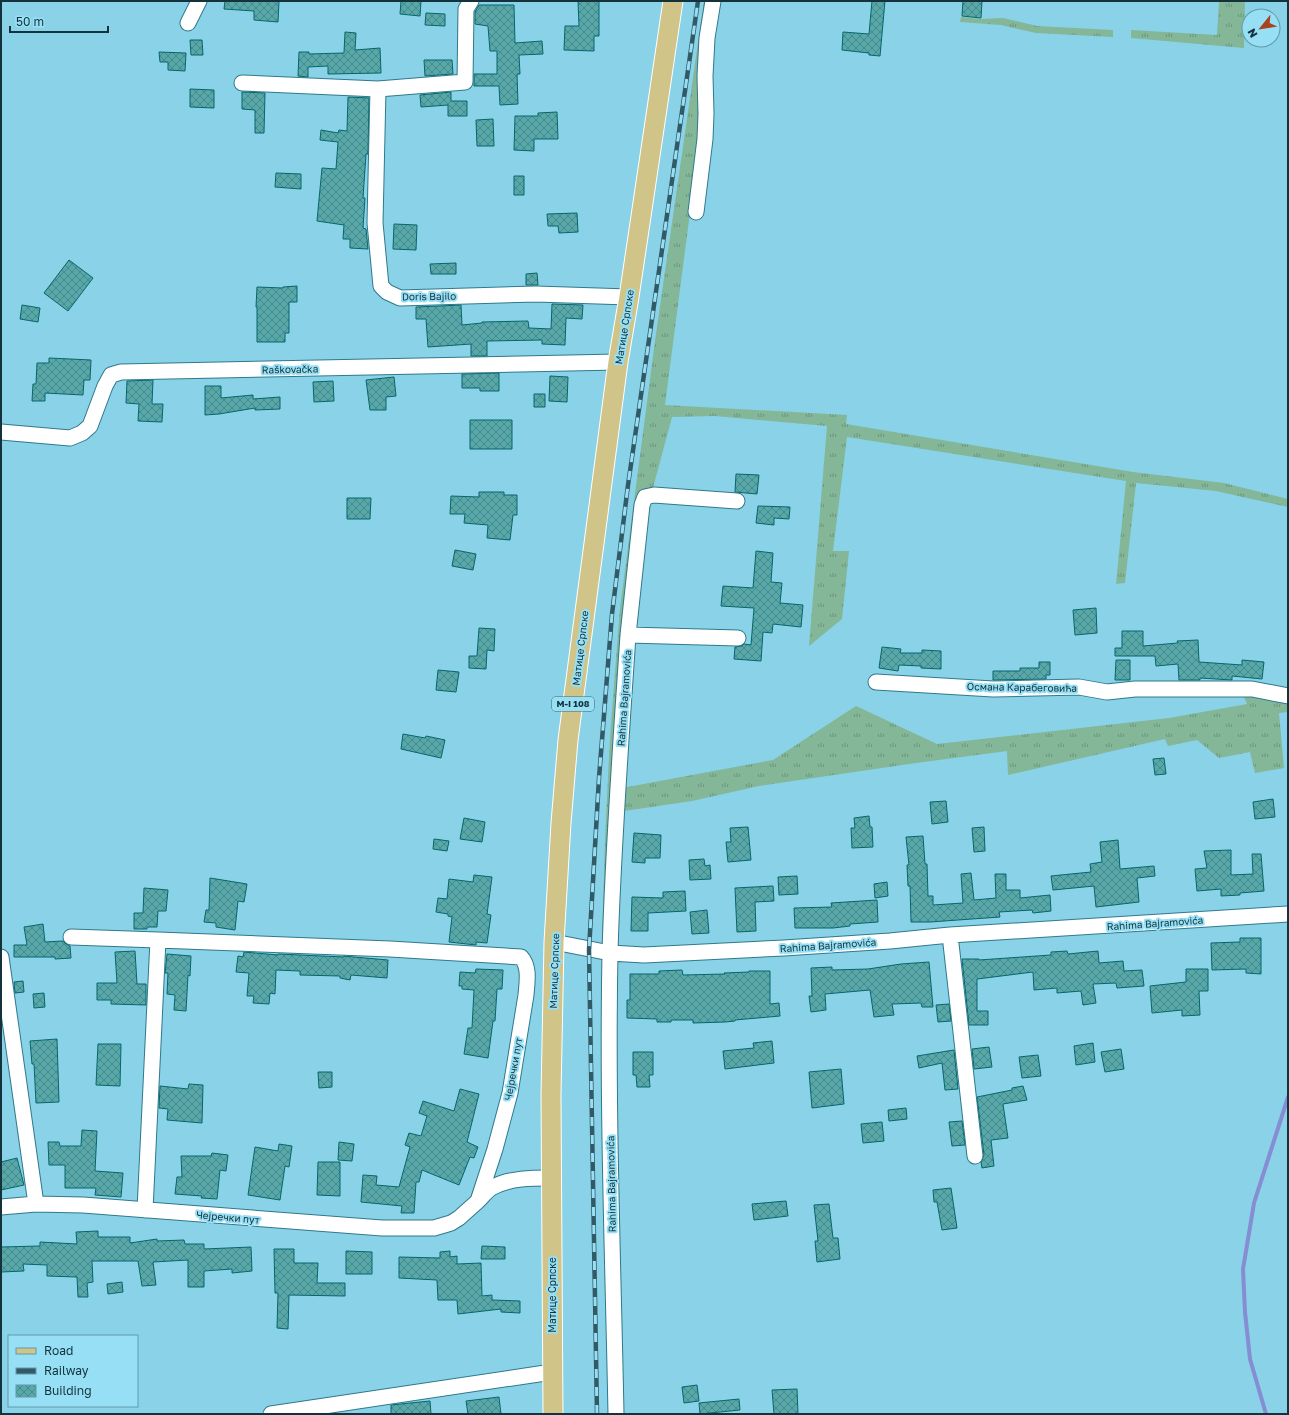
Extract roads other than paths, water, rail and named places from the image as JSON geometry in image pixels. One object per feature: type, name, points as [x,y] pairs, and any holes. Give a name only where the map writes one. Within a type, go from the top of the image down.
[{"type":"main road","name":"Матице Српске","points":[[553,1414],[551,1095],[554,942],[561,823],[568,740],[618,362],[673,1]]},
{"type":"street","points":[[188,23],[199,1]]},
{"type":"street","points":[[242,83],[378,89],[465,82],[466,9],[470,1]]},
{"type":"street","points":[[696,212],[705,139],[705,76],[707,38],[714,1]]},
{"type":"street","name":"Doris Bajilo","points":[[378,89],[375,223],[381,286],[386,292],[400,298],[536,294],[629,297]]},
{"type":"street","name":"Raškovačka","points":[[1,432],[70,438],[82,433],[90,426],[104,386],[111,375],[121,372],[618,362]]},
{"type":"street","name":"Rahima Bajramovića","points":[[616,1414],[609,1118],[610,953],[614,853],[628,635],[642,505],[645,497],[654,495],[737,501]]},
{"type":"street","name":"Rahima Bajramovića","points":[[628,635],[738,638]]},
{"type":"street","name":"Османа Карабеговића","points":[[876,682],[993,689],[1079,687],[1107,692],[1136,689],[1252,689],[1288,696]]},
{"type":"street","name":"Rahima Bajramovića","points":[[554,942],[610,953],[644,955],[726,952],[890,941],[950,935],[1288,914]]},
{"type":"street","points":[[950,935],[975,1156]]},
{"type":"street","name":"Чејречки пут","points":[[1,1207],[36,1204],[83,1205],[382,1228],[434,1228],[451,1224],[478,1201],[495,1149],[510,1093],[526,995],[527,967],[525,961],[521,957],[390,949],[71,937]]},
{"type":"street","points":[[145,1210],[158,940]]},
{"type":"street","points":[[1,957],[36,1204]]},
{"type":"street","points":[[478,1201],[491,1188],[502,1184],[524,1178],[551,1178]]},
{"type":"street","points":[[271,1414],[552,1372]]},
{"type":"waterway","points":[[1266,1414],[1250,1359],[1245,1312],[1243,1269],[1254,1203],[1288,1097]]},
{"type":"railway","points":[[597,1414],[589,950],[599,778],[612,614],[628,485],[698,1]]}]
